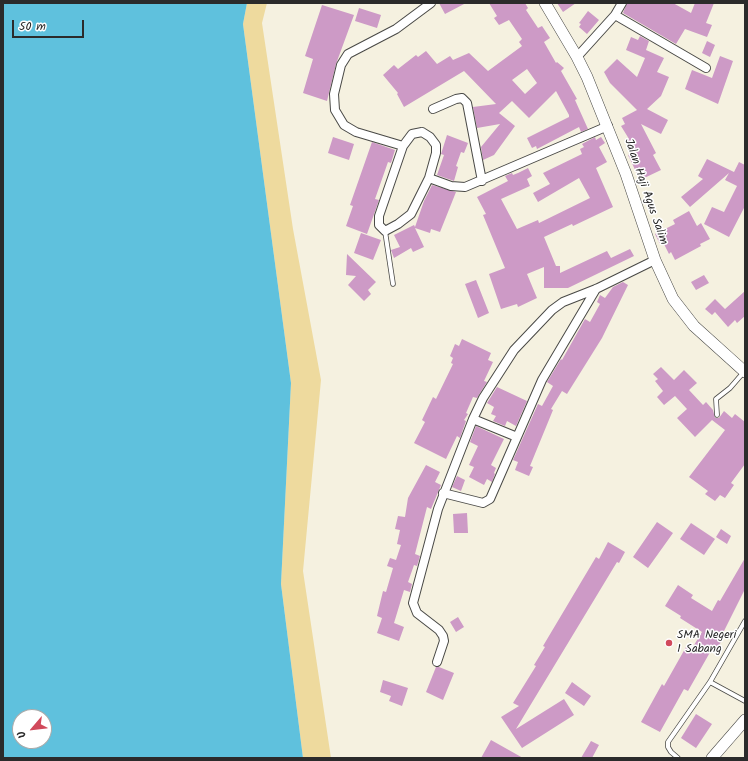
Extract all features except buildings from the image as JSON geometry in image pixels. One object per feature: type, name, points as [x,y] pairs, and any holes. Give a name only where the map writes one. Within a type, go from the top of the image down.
[{"type":"main road","name":"Jalan Haji Agus Salim","points":[[545,3],[578,57],[608,126],[655,260],[670,293],[681,311],[694,326],[745,371]]},
{"type":"main road","points":[[712,758],[745,720]]},
{"type":"street","points":[[403,146],[356,132],[344,125],[335,110],[334,94],[341,65],[348,54],[396,29],[431,3]]},
{"type":"street","points":[[578,57],[615,15],[622,3]]},
{"type":"street","points":[[615,15],[706,68]]},
{"type":"street","points":[[433,109],[456,98],[462,98],[467,103],[482,181]]},
{"type":"street","points":[[429,178],[451,186],[459,187],[482,181],[608,126]]},
{"type":"street","points":[[418,132],[426,134],[434,140],[436,149],[429,178],[411,214],[398,224],[385,231],[379,225],[379,216],[403,146],[409,136],[418,132]]},
{"type":"street","points":[[438,662],[444,641],[442,636],[439,630],[417,613],[413,603],[444,493],[473,419],[503,365],[528,334],[552,310],[563,302],[596,289],[655,260]]},
{"type":"street","points":[[444,493],[483,503],[490,499],[542,380],[596,289]]},
{"type":"street","points":[[473,419],[517,437]]},
{"type":"lane","points":[[385,231],[393,284]]},
{"type":"lane","points":[[716,415],[716,399],[730,388],[745,371]]},
{"type":"lane","points":[[678,758],[671,752],[668,747],[668,742],[710,682],[745,621]]},
{"type":"lane","points":[[710,682],[745,701]]},
{"type":"sand","points":[[247,3],[267,3],[262,23],[293,229],[321,380],[303,571],[331,758],[303,758],[281,584],[291,383],[243,24]]},
{"type":"water","points":[[3,3],[247,3],[243,24],[291,383],[281,584],[303,758],[3,758]]},
{"type":"place","name":"SMA Negeri 1 Sabang","points":[[669,643]]}]
